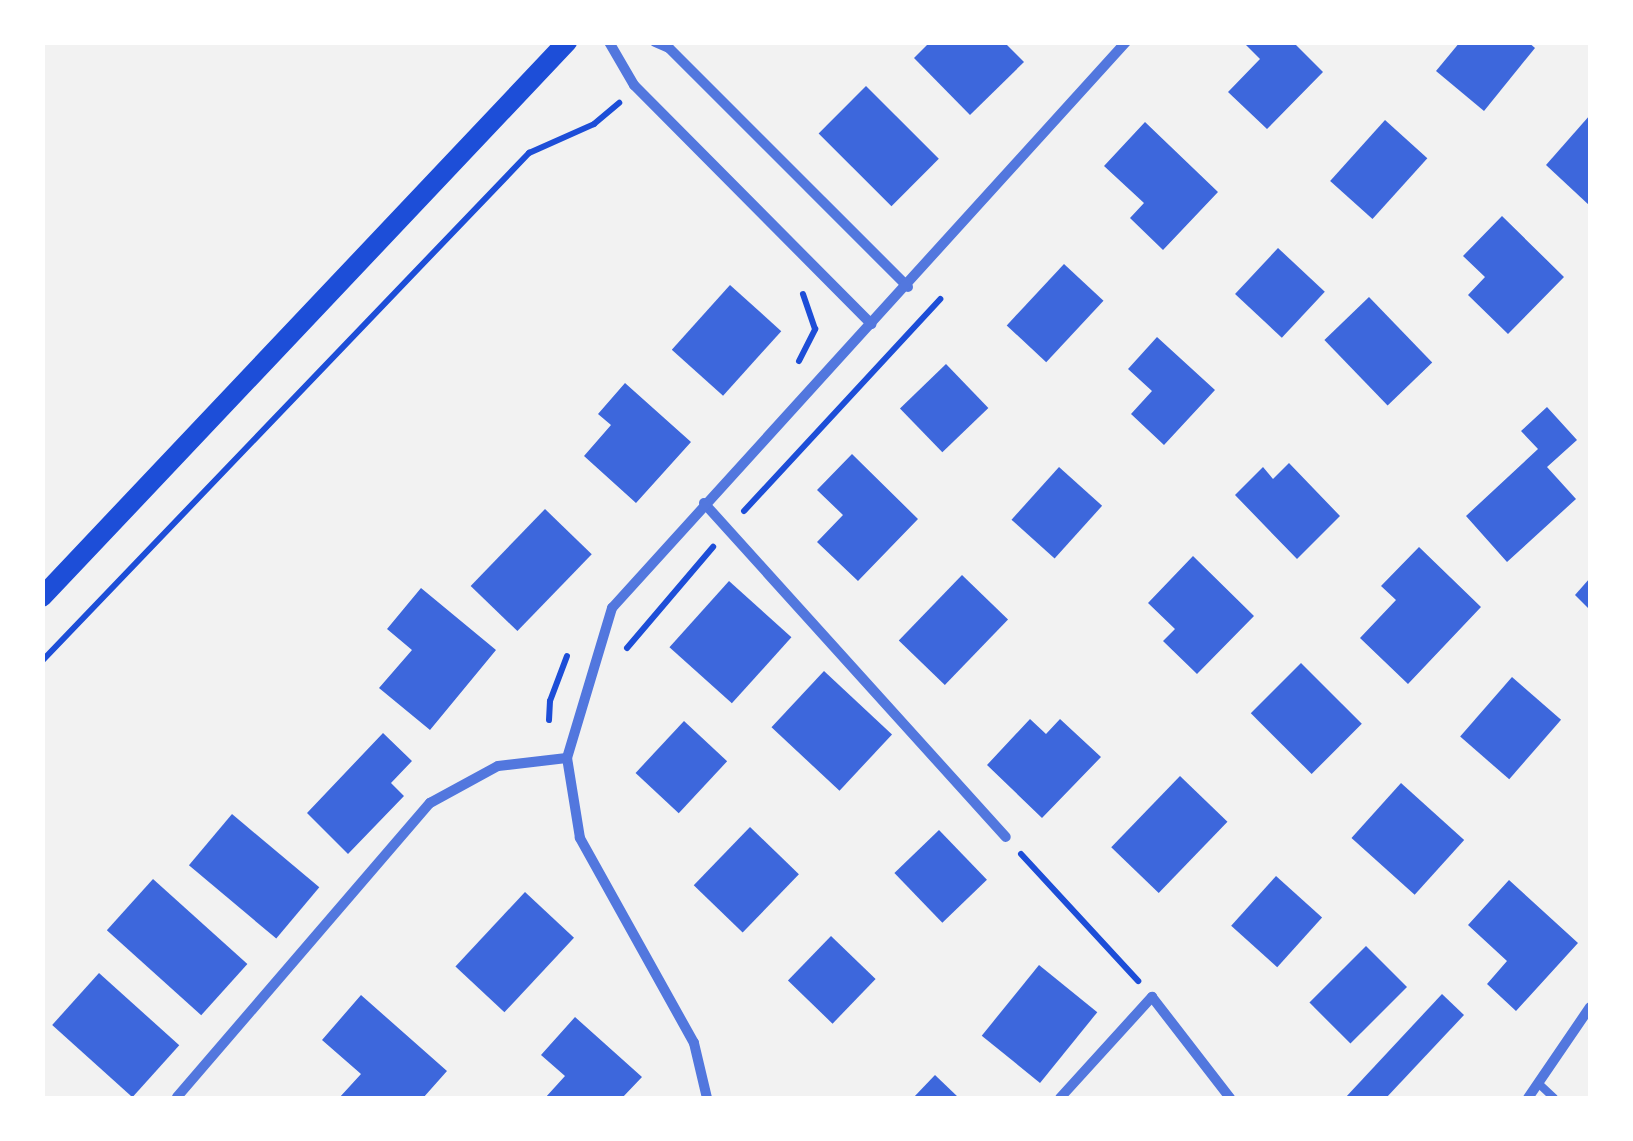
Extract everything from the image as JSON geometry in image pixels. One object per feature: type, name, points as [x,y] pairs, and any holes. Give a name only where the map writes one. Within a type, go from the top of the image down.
[{"type":"main road","points":[[42,598],[567,42]]},
{"type":"street","points":[[608,42],[634,85],[871,324]]},
{"type":"street","points":[[656,42],[669,48],[908,286]]},
{"type":"street","points":[[707,1098],[694,1043],[580,838],[567,758],[612,608],[1126,42]]},
{"type":"street","points":[[704,503],[1006,837]]},
{"type":"street","points":[[177,1098],[430,803],[498,766],[567,758]]},
{"type":"street","points":[[1060,1098],[1152,997],[1230,1098]]},
{"type":"street","points":[[1528,1098],[1590,1007]]},
{"type":"lane","points":[[1538,1083],[1554,1098]]},
{"type":"path","points":[[42,661],[529,153],[594,124],[634,85]]},
{"type":"path","points":[[626,650],[728,530],[940,298]]},
{"type":"path","points":[[1006,837],[1152,997]]},
{"type":"building","points":[[930,42],[1004,42],[1024,62],[970,115],[914,58]]},
{"type":"building","points":[[1243,42],[1293,42],[1323,72],[1267,129],[1228,92],[1260,59]]},
{"type":"building","points":[[1460,42],[1528,42],[1535,48],[1484,111],[1436,71]]},
{"type":"building","points":[[866,86],[939,159],[891,206],[819,133]]},
{"type":"building","points":[[1590,115],[1590,206],[1546,165]]},
{"type":"building","points":[[1385,120],[1427,158],[1372,219],[1330,181]]},
{"type":"building","points":[[1145,122],[1218,192],[1163,250],[1130,218],[1144,203],[1104,166]]},
{"type":"building","points":[[1502,216],[1564,277],[1508,334],[1468,295],[1485,277],[1463,256]]},
{"type":"building","points":[[1278,248],[1325,292],[1282,338],[1235,294]]},
{"type":"building","points":[[1064,264],[1103,301],[1046,362],[1007,325]]},
{"type":"building","points":[[730,285],[781,331],[723,396],[672,350]]},
{"type":"building","points":[[1369,297],[1432,362],[1388,406],[1324,340]]},
{"type":"building","points":[[1157,337],[1215,390],[1164,445],[1131,414],[1152,391],[1128,369]]},
{"type":"building","points":[[946,364],[988,408],[942,452],[900,408]]},
{"type":"building","points":[[625,383],[691,442],[636,503],[584,456],[611,425],[598,414]]},
{"type":"building","points":[[1547,407],[1577,440],[1547,467],[1576,499],[1507,562],[1466,516],[1538,449],[1521,431]]},
{"type":"building","points":[[852,454],[918,519],[858,581],[817,542],[843,515],[817,490]]},
{"type":"building","points":[[1289,463],[1340,516],[1297,559],[1235,495],[1263,467],[1273,479]]},
{"type":"building","points":[[1059,467],[1102,506],[1055,559],[1011,520]]},
{"type":"building","points":[[545,509],[592,554],[517,631],[471,586]]},
{"type":"building","points":[[1419,547],[1481,607],[1408,684],[1360,638],[1396,600],[1381,586]]},
{"type":"building","points":[[1193,556],[1254,616],[1197,674],[1163,641],[1175,629],[1148,603]]},
{"type":"building","points":[[962,575],[1008,619],[945,685],[899,640]]},
{"type":"building","points":[[1590,578],[1590,610],[1575,595]]},
{"type":"building","points":[[729,581],[791,637],[732,703],[669,647]]},
{"type":"building","points":[[421,588],[496,650],[430,730],[379,688],[412,650],[387,629]]},
{"type":"building","points":[[1301,663],[1362,724],[1312,774],[1251,713]]},
{"type":"building","points":[[824,671],[892,734],[840,791],[771,727]]},
{"type":"building","points":[[1512,677],[1561,720],[1509,779],[1460,737]]},
{"type":"building","points":[[1030,719],[1046,734],[1060,719],[1101,757],[1042,818],[987,765]]},
{"type":"building","points":[[684,721],[727,761],[679,813],[636,773]]},
{"type":"building","points":[[383,733],[412,761],[391,783],[404,796],[348,854],[307,813]]},
{"type":"building","points":[[1180,776],[1227,822],[1159,893],[1111,847]]},
{"type":"building","points":[[1401,783],[1464,840],[1415,895],[1351,838]]},
{"type":"building","points":[[232,814],[319,887],[276,939],[189,865]]},
{"type":"building","points":[[750,827],[799,874],[743,933],[694,885]]},
{"type":"building","points":[[939,830],[987,880],[942,923],[894,873]]},
{"type":"building","points":[[1276,876],[1322,917],[1277,967],[1231,926]]},
{"type":"building","points":[[153,879],[247,964],[201,1015],[107,930]]},
{"type":"building","points":[[1509,880],[1578,943],[1516,1011],[1487,984],[1507,961],[1468,925]]},
{"type":"building","points":[[525,892],[574,938],[504,1012],[455,967]]},
{"type":"building","points":[[831,936],[876,979],[833,1024],[788,981]]},
{"type":"building","points":[[1366,946],[1407,987],[1350,1044],[1309,1003]]},
{"type":"building","points":[[1039,965],[1097,1012],[1040,1083],[982,1036]]},
{"type":"building","points":[[99,973],[179,1045],[132,1097],[52,1025]]},
{"type":"building","points":[[1442,994],[1464,1015],[1386,1098],[1345,1098]]},
{"type":"building","points":[[361,995],[447,1071],[423,1098],[339,1098],[361,1074],[322,1040]]},
{"type":"building","points":[[575,1017],[642,1077],[622,1098],[545,1098],[565,1076],[541,1055]]},
{"type":"building","points":[[935,1075],[959,1098],[913,1098]]}]
